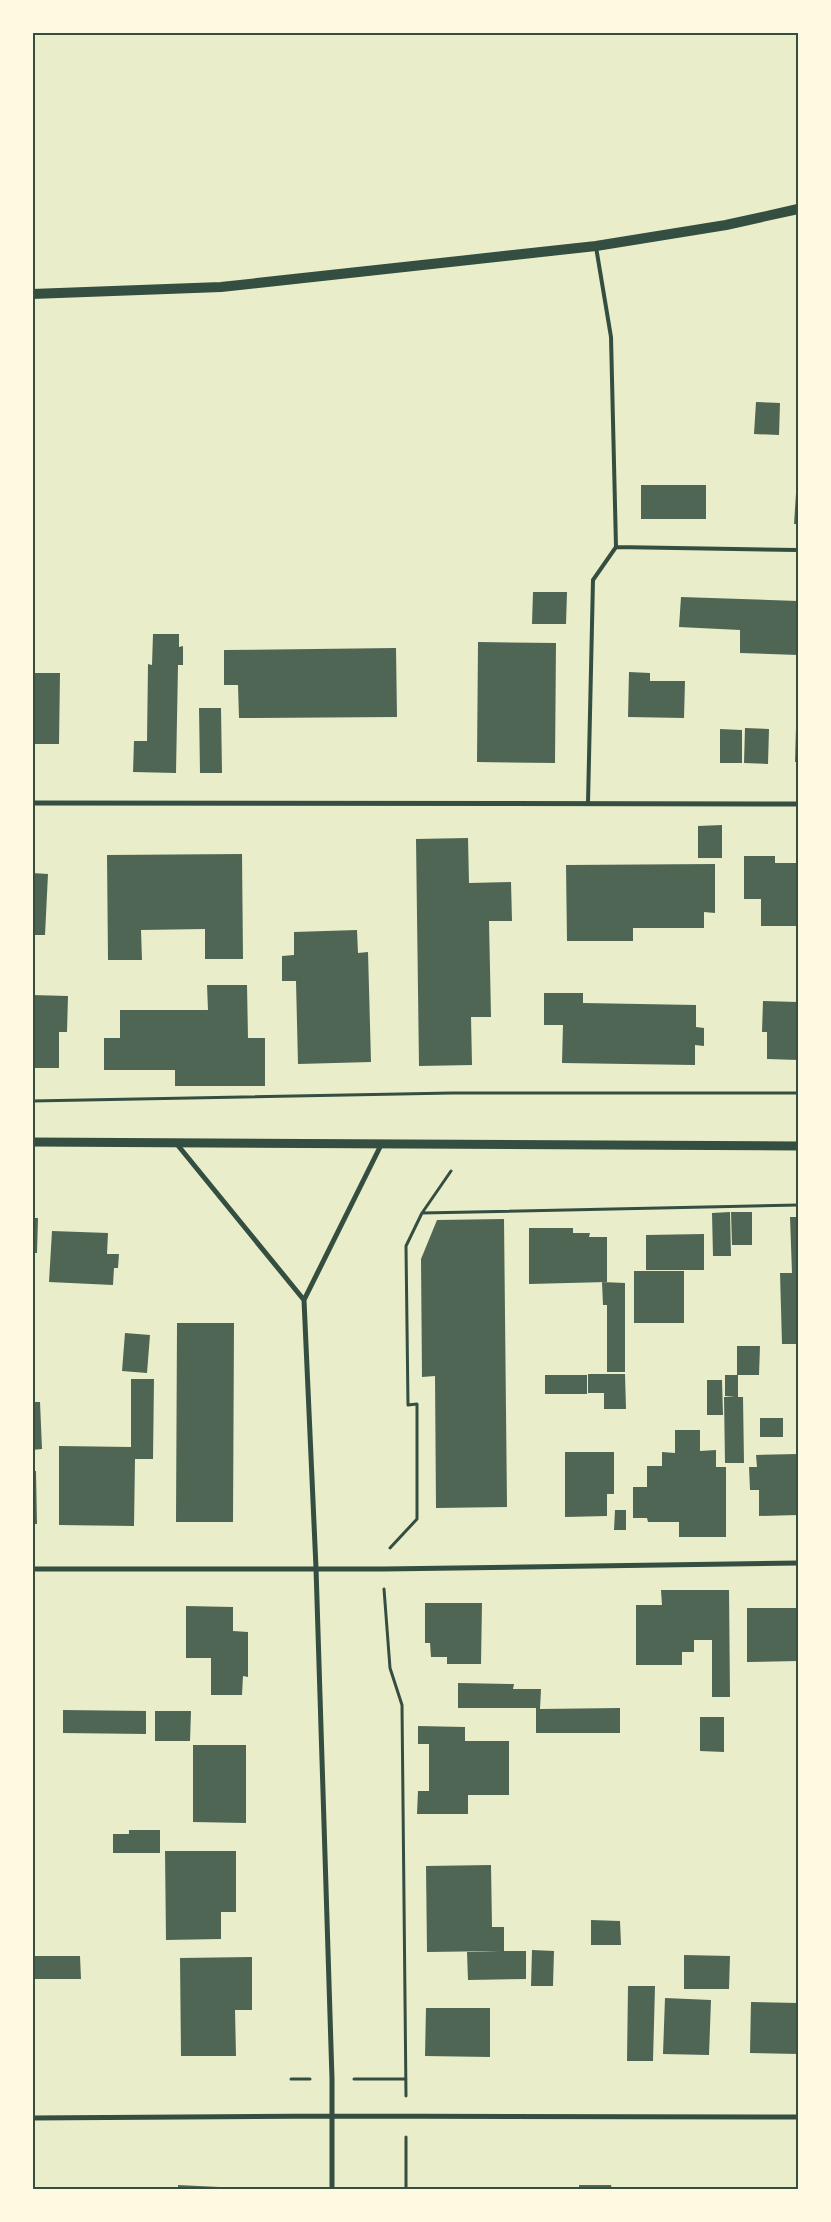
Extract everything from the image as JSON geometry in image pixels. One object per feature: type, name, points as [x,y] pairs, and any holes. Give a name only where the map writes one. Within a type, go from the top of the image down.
[{"type":"main road","points":[[32,294],[221,287],[596,246],[726,225],[798,209]]},
{"type":"street","points":[[32,803],[798,804]]},
{"type":"street","points":[[32,1142],[382,1142],[798,1146]]},
{"type":"street","points":[[176,1142],[304,1300]]},
{"type":"street","points":[[332,2190],[332,2116],[316,1568],[304,1300],[382,1142]]},
{"type":"street","points":[[32,1570],[798,1563]]},
{"type":"street","points":[[32,2118],[332,2116],[798,2117]]},
{"type":"lane","points":[[588,803],[593,580],[616,547],[611,337],[596,246]]},
{"type":"lane","points":[[616,547],[798,550]]},
{"type":"path","points":[[32,1101],[452,1093],[798,1093]]},
{"type":"path","points":[[406,2190],[402,1706],[390,1668],[384,1555],[417,1518],[417,1404],[408,1405],[406,1246],[422,1213],[452,1171]]},
{"type":"path","points":[[422,1213],[798,1205]]},
{"type":"building","points":[[756,402],[780,403],[779,435],[754,434]]},
{"type":"building","points":[[641,485],[706,485],[706,519],[641,519]]},
{"type":"building","points":[[796,493],[798,493],[798,524],[794,524]]},
{"type":"building","points":[[533,592],[567,592],[566,624],[532,624]]},
{"type":"building","points":[[681,597],[798,601],[798,655],[740,653],[740,630],[679,627]]},
{"type":"building","points":[[153,634],[179,634],[179,647],[183,646],[183,665],[178,665],[176,773],[133,772],[134,741],[147,741],[148,664],[152,665]]},
{"type":"building","points":[[478,642],[556,643],[555,763],[477,762]]},
{"type":"building","points":[[396,648],[397,717],[239,718],[238,685],[224,685],[224,650]]},
{"type":"building","points":[[629,672],[650,673],[650,681],[685,681],[684,718],[628,717]]},
{"type":"building","points":[[32,673],[60,673],[59,744],[32,744]]},
{"type":"building","points":[[199,708],[221,708],[222,773],[200,773]]},
{"type":"building","points":[[745,728],[769,729],[768,764],[744,763]]},
{"type":"building","points":[[796,728],[798,728],[798,762],[795,762]]},
{"type":"building","points":[[720,729],[742,730],[742,763],[720,763]]},
{"type":"building","points":[[722,825],[722,858],[698,858],[698,826]]},
{"type":"building","points":[[468,838],[469,883],[511,882],[512,921],[489,921],[491,1017],[471,1017],[472,1065],[419,1066],[416,839]]},
{"type":"building","points":[[242,854],[243,959],[205,959],[205,929],[141,930],[142,960],[108,960],[107,855]]},
{"type":"building","points":[[744,856],[775,856],[775,863],[798,863],[798,926],[761,926],[761,899],[744,899]]},
{"type":"building","points":[[715,864],[715,913],[704,912],[704,928],[633,928],[633,941],[567,941],[566,865]]},
{"type":"building","points":[[32,873],[48,874],[45,935],[32,935]]},
{"type":"building","points":[[357,930],[358,953],[368,952],[371,1062],[298,1064],[296,981],[282,981],[282,956],[294,955],[294,932]]},
{"type":"building","points":[[207,985],[247,985],[248,1038],[265,1038],[265,1086],[175,1086],[175,1070],[104,1070],[104,1038],[120,1038],[120,1010],[208,1010]]},
{"type":"building","points":[[544,993],[583,993],[583,1003],[696,1005],[696,1027],[704,1028],[704,1046],[695,1045],[695,1065],[562,1063],[563,1025],[544,1025]]},
{"type":"building","points":[[32,995],[68,996],[67,1032],[59,1032],[59,1068],[32,1068]]},
{"type":"building","points":[[763,1001],[798,1002],[798,1060],[767,1059],[767,1032],[762,1032]]},
{"type":"building","points":[[730,1212],[731,1256],[713,1256],[712,1213]]},
{"type":"building","points":[[731,1212],[752,1212],[752,1245],[732,1245]]},
{"type":"building","points":[[790,1217],[798,1217],[798,1344],[782,1344],[780,1273],[792,1273]]},
{"type":"building","points":[[32,1218],[38,1218],[37,1253],[32,1253]]},
{"type":"building","points":[[504,1219],[507,1507],[436,1508],[435,1376],[422,1377],[421,1259],[437,1220]]},
{"type":"building","points":[[529,1228],[573,1228],[573,1233],[590,1233],[589,1237],[607,1237],[607,1282],[529,1284]]},
{"type":"building","points":[[52,1231],[108,1233],[107,1254],[119,1254],[118,1268],[114,1268],[113,1285],[49,1282]]},
{"type":"building","points":[[704,1234],[704,1270],[646,1270],[646,1235]]},
{"type":"building","points":[[634,1271],[684,1271],[684,1323],[634,1323]]},
{"type":"building","points":[[602,1282],[625,1283],[625,1372],[607,1372],[607,1305],[603,1305]]},
{"type":"building","points":[[177,1323],[234,1323],[233,1522],[176,1522]]},
{"type":"building","points":[[125,1333],[150,1335],[147,1373],[122,1371]]},
{"type":"building","points":[[737,1346],[760,1346],[759,1375],[737,1375]]},
{"type":"building","points":[[588,1374],[625,1374],[626,1409],[604,1409],[604,1393],[588,1393]]},
{"type":"building","points":[[545,1375],[587,1375],[587,1394],[545,1394]]},
{"type":"building","points":[[725,1375],[738,1375],[738,1397],[743,1397],[744,1463],[725,1463],[724,1397],[735,1397],[725,1396]]},
{"type":"building","points":[[131,1379],[154,1379],[153,1459],[135,1459],[134,1526],[59,1525],[59,1446],[131,1447]]},
{"type":"building","points":[[707,1380],[722,1380],[723,1415],[707,1415]]},
{"type":"building","points":[[32,1402],[40,1402],[42,1449],[32,1450]]},
{"type":"building","points":[[760,1418],[783,1418],[783,1437],[760,1437]]},
{"type":"building","points":[[675,1430],[700,1430],[700,1451],[716,1450],[716,1467],[726,1467],[726,1537],[679,1537],[679,1522],[648,1522],[647,1518],[633,1518],[633,1487],[647,1487],[647,1466],[662,1466],[662,1452],[675,1453]]},
{"type":"building","points":[[565,1452],[614,1452],[614,1494],[607,1494],[607,1516],[565,1517]]},
{"type":"building","points":[[798,1454],[798,1515],[759,1516],[759,1490],[750,1490],[749,1467],[757,1467],[756,1455]]},
{"type":"building","points":[[32,1471],[36,1471],[37,1524],[32,1524]]},
{"type":"building","points":[[615,1510],[626,1510],[626,1530],[614,1530]]},
{"type":"building","points":[[661,1590],[729,1590],[730,1697],[712,1697],[712,1640],[694,1640],[694,1652],[682,1652],[682,1665],[636,1665],[636,1605],[662,1605]]},
{"type":"building","points":[[425,1603],[482,1603],[481,1664],[447,1664],[447,1657],[431,1657],[430,1643],[425,1643]]},
{"type":"building","points":[[186,1606],[233,1607],[233,1631],[248,1632],[248,1677],[243,1676],[242,1695],[211,1695],[211,1658],[186,1658]]},
{"type":"building","points":[[747,1608],[798,1608],[798,1661],[747,1662]]},
{"type":"building","points":[[458,1683],[514,1684],[513,1689],[541,1689],[540,1709],[620,1708],[620,1733],[536,1733],[536,1708],[458,1708]]},
{"type":"building","points":[[63,1710],[146,1711],[146,1734],[63,1733]]},
{"type":"building","points":[[155,1711],[191,1711],[190,1741],[155,1741]]},
{"type":"building","points":[[700,1717],[724,1717],[724,1752],[700,1751]]},
{"type":"building","points":[[418,1726],[465,1727],[465,1741],[509,1741],[509,1795],[468,1795],[468,1814],[417,1814],[418,1791],[429,1791],[429,1744],[418,1744]]},
{"type":"building","points":[[193,1745],[246,1745],[246,1823],[193,1822]]},
{"type":"building","points":[[129,1830],[160,1830],[160,1853],[113,1853],[113,1834],[129,1834]]},
{"type":"building","points":[[165,1851],[236,1851],[236,1912],[221,1912],[221,1939],[166,1940]]},
{"type":"building","points":[[491,1865],[492,1927],[504,1927],[504,1951],[526,1951],[526,1979],[468,1980],[467,1952],[499,1951],[427,1952],[426,1866]]},
{"type":"building","points":[[591,1920],[620,1921],[621,1945],[591,1945]]},
{"type":"building","points":[[532,1950],[554,1951],[553,1986],[531,1986]]},
{"type":"building","points":[[684,1955],[730,1956],[729,1989],[684,1989]]},
{"type":"building","points":[[33,1956],[80,1956],[81,1979],[33,1979]]},
{"type":"building","points":[[252,1957],[252,2010],[235,2010],[236,2056],[181,2056],[180,1958]]},
{"type":"building","points":[[628,1986],[655,1986],[653,2061],[627,2061]]},
{"type":"building","points":[[665,1998],[711,2000],[709,2055],[663,2054]]},
{"type":"building","points":[[751,2002],[798,2003],[798,2054],[750,2053]]},
{"type":"building","points":[[426,2008],[490,2008],[490,2057],[425,2056]]},
{"type":"building","points":[[178,2185],[240,2188],[240,2190],[178,2190]]},
{"type":"building","points":[[579,2185],[611,2185],[612,2190],[579,2190]]}]
